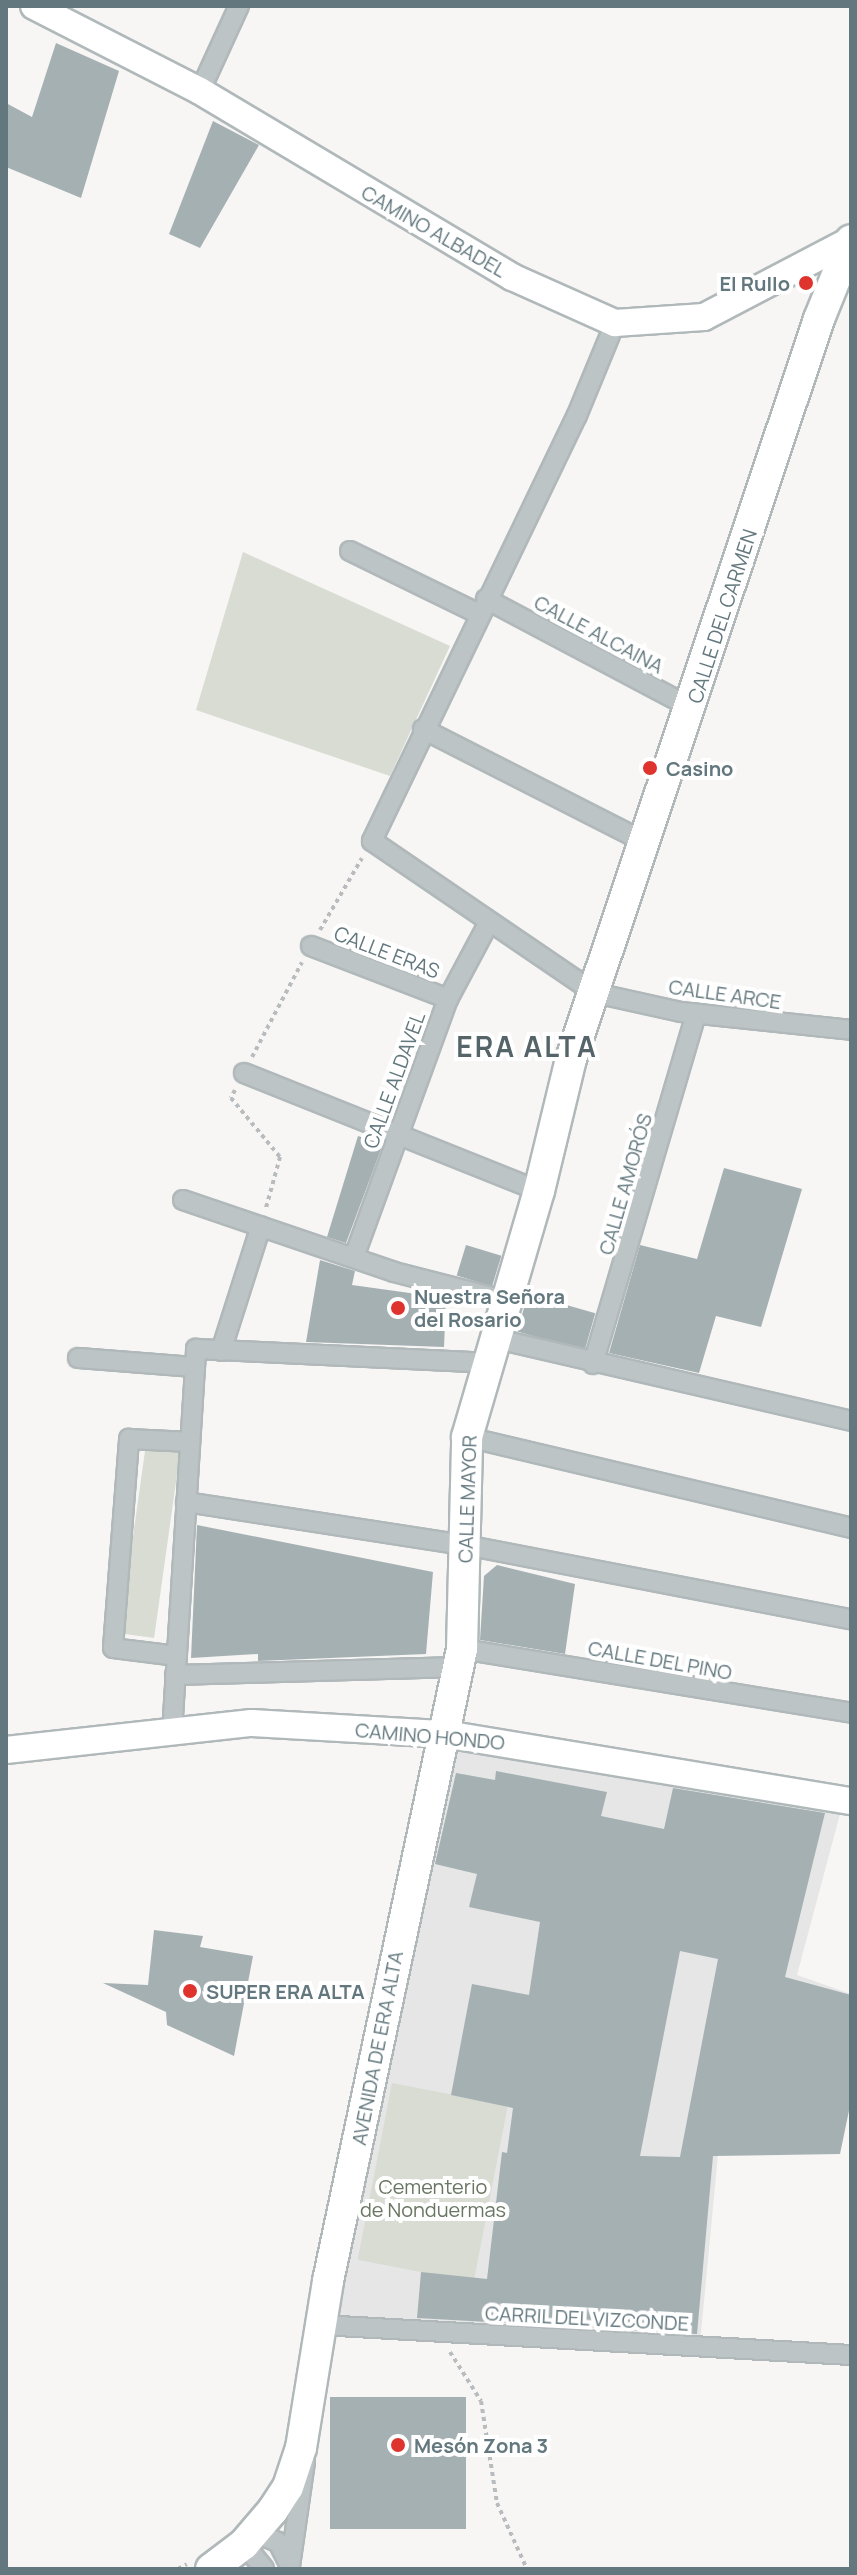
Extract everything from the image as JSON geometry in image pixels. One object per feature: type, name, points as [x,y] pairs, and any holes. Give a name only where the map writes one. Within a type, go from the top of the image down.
[{"type":"main road","name":"CAMINO ALBADEL","points":[[46,9],[200,91],[512,277],[615,323],[704,317],[851,240]]},
{"type":"main road","name":"CALLE DEL CARMEN","points":[[595,993],[819,319],[851,240]]},
{"type":"main road","name":"CALLE MAYOR","points":[[445,1734],[460,1658],[467,1437],[539,1191],[571,1059],[595,993]]},
{"type":"main road","name":"CAMINO HONDO","points":[[6,1750],[252,1723],[445,1734],[851,1801]]},
{"type":"main road","name":"AVENIDA DE ERA ALTA","points":[[211,2569],[249,2538],[288,2487],[301,2448],[321,2325],[384,2006],[445,1734]]},
{"type":"street","points":[[200,91],[239,6]]},
{"type":"street","points":[[595,993],[488,924],[372,841],[615,323]]},
{"type":"street","name":"CALLE ALCAINA","points":[[350,551],[483,606],[692,708]]},
{"type":"street","points":[[423,729],[647,843]]},
{"type":"street","name":"CALLE ALDAVEL","points":[[354,1257],[448,999],[488,924]]},
{"type":"street","name":"CALLE ERAS","points":[[311,946],[448,999]]},
{"type":"street","name":"CALLE ARCE","points":[[595,993],[696,1014],[851,1030]]},
{"type":"street","name":"CALLE AMORÓS","points":[[593,1364],[696,1014]]},
{"type":"street","points":[[244,1073],[398,1131],[539,1191]]},
{"type":"street","points":[[183,1200],[354,1257],[508,1301]]},
{"type":"street","points":[[221,1351],[261,1226]]},
{"type":"street","points":[[172,1733],[196,1349],[493,1351],[593,1364],[851,1421]]},
{"type":"street","points":[[78,1358],[195,1367]]},
{"type":"street","points":[[467,1437],[851,1528]]},
{"type":"street","points":[[177,1656],[113,1648],[129,1439],[190,1442]]},
{"type":"street","points":[[186,1502],[465,1545],[851,1619]]},
{"type":"street","name":"CALLE DEL PINO","points":[[175,1675],[460,1658],[851,1713]]},
{"type":"street","name":"CARRIL DEL VIZCONDE","points":[[321,2325],[851,2355]]},
{"type":"street","points":[[290,2568],[305,2482],[301,2448]]},
{"type":"street","points":[[249,2538],[278,2542],[290,2568]]},
{"type":"street","points":[[249,2538],[264,2569]]},
{"type":"path","points":[[261,1226],[280,1157],[231,1098],[311,946],[372,841]]},
{"type":"path","points":[[437,2332],[481,2401],[497,2503],[527,2569]]},
{"type":"shaded area","points":[[445,1734],[844,1799],[797,1975],[851,1994],[851,2101],[718,2155],[700,2343],[322,2319]]},
{"type":"green space","points":[[243,552],[450,646],[390,776],[196,710]]},
{"type":"green space","points":[[146,1444],[181,1449],[154,1638],[119,1633]]},
{"type":"green space","name":"Cementerio de Nonduermas","points":[[392,2083],[508,2106],[473,2282],[358,2260]]},
{"type":"building","points":[[56,43],[119,71],[81,198],[6,167],[6,103],[32,117]]},
{"type":"building","points":[[213,121],[259,145],[200,248],[169,234]]},
{"type":"building","points":[[358,1136],[383,1144],[346,1243],[327,1237]]},
{"type":"building","points":[[724,1168],[802,1189],[761,1327],[716,1316],[699,1373],[609,1353],[640,1245],[697,1259]]},
{"type":"building","points":[[466,1245],[501,1256],[492,1286],[457,1276]]},
{"type":"building","points":[[320,1260],[355,1271],[352,1285],[446,1298],[444,1347],[306,1342]]},
{"type":"building","points":[[528,1294],[595,1313],[585,1351],[517,1331]]},
{"type":"building","points":[[197,1525],[433,1572],[426,1654],[258,1661],[258,1654],[191,1658]]},
{"type":"building","points":[[497,1565],[575,1584],[565,1654],[480,1640],[484,1576]]},
{"type":"building","points":[[496,1771],[607,1792],[601,1816],[664,1829],[673,1788],[825,1813],[785,1977],[851,1995],[851,2101],[840,2154],[713,2156],[697,2334],[417,2318],[421,2272],[487,2279],[502,2152],[507,2153],[513,2108],[451,2095],[472,1984],[529,1995],[540,1922],[469,1907],[477,1874],[435,1864],[456,1773],[495,1780]],"holes":[[[680,1951],[718,1959],[680,2157],[640,2156]]]},
{"type":"building","name":"SUPER ERA ALTA","points":[[154,1930],[203,1936],[200,1947],[253,1956],[234,2056],[167,2025],[166,2012],[103,1983],[148,1985]]},
{"type":"building","name":"Mesón Zona 3","points":[[330,2397],[466,2397],[466,2529],[330,2529]]},
{"type":"place","name":"El Rullo","points":[[806,283]]},
{"type":"place","name":"Casino","points":[[650,768]]},
{"type":"place","name":"Nuestra Señora del Rosario","points":[[398,1308]]},
{"type":"place","name":"SUPER ERA ALTA","points":[[190,1991]]},
{"type":"place","name":"Mesón Zona 3","points":[[398,2445]]},
{"type":"district","name":"ERA ALTA","points":[[527,1046]]}]
